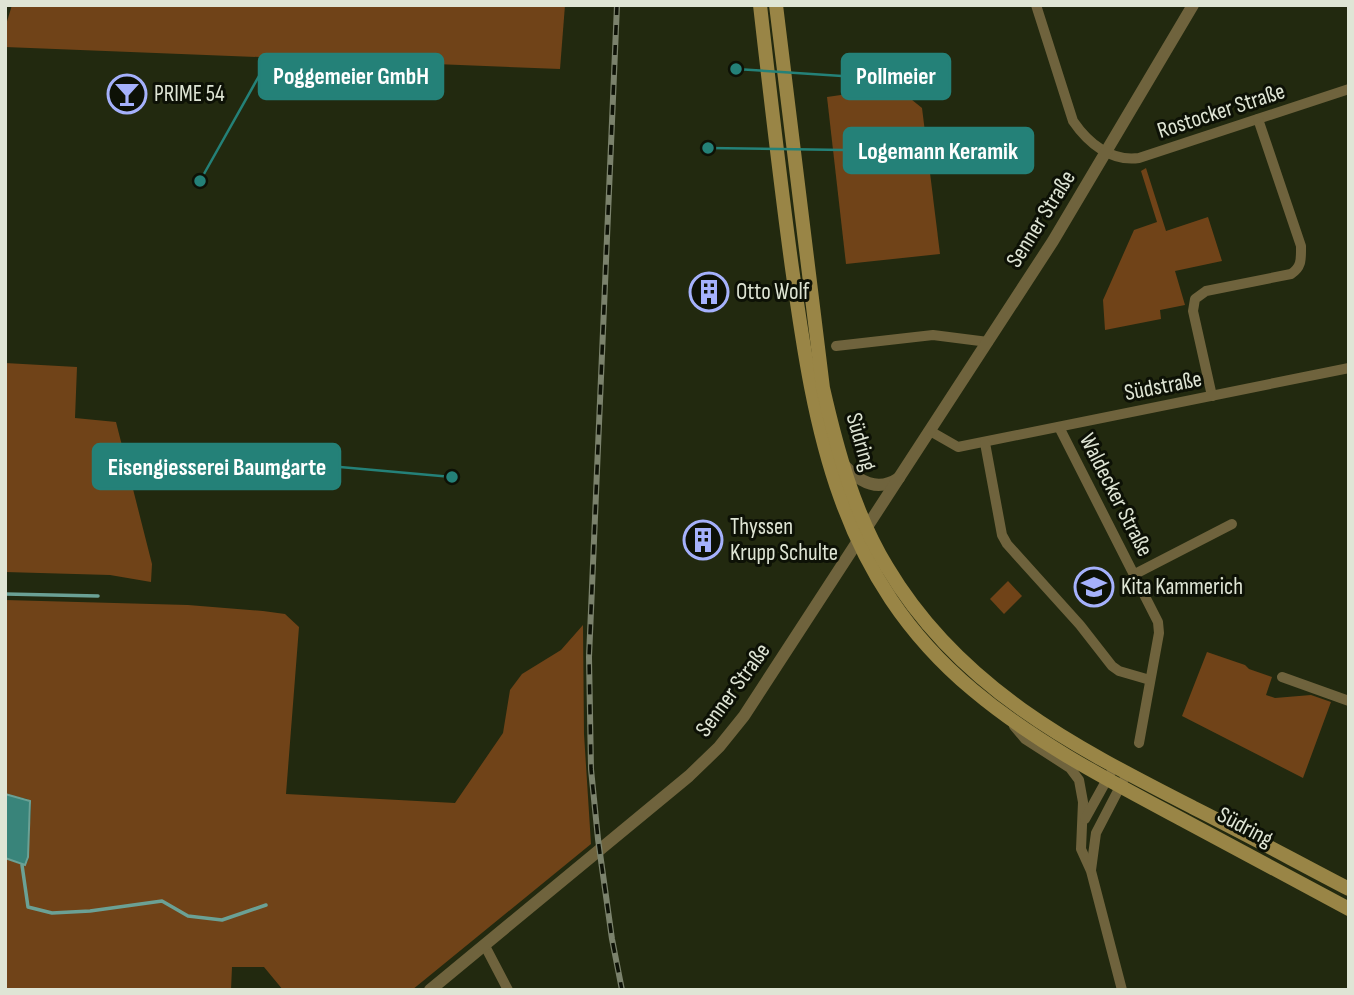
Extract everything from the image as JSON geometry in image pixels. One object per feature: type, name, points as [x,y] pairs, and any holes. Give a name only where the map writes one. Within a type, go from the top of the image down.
[{"type":"main road","name":"Südring","points":[[760,5],[811,394],[829,466],[842,503],[888,596],[924,642],[964,682],[1007,717],[1117,776],[1349,909]]},
{"type":"main road","name":"Südring","points":[[776,5],[821,375],[832,431],[843,464],[867,528],[885,565],[927,624],[955,656],[1007,700],[1117,776],[1349,889]]},
{"type":"street","points":[[1036,5],[1073,121],[1083,135],[1106,152]]},
{"type":"street","name":"Senner Straße","points":[[430,990],[689,776],[719,747],[757,698],[1053,241],[1193,5]]},
{"type":"street","name":"Rostocker Straße","points":[[1106,152],[1127,160],[1139,158],[1349,89]]},
{"type":"street","points":[[1212,396],[1193,311],[1195,299],[1206,291],[1292,274],[1298,270],[1301,262],[1301,246],[1258,119]]},
{"type":"street","points":[[836,346],[933,335],[988,342]]},
{"type":"street","name":"Südstraße","points":[[930,431],[958,447],[985,443],[1349,368]]},
{"type":"street","name":"Waldecker Straße","points":[[1059,427],[1158,622],[1159,633],[1139,743]]},
{"type":"street","points":[[985,443],[1002,535],[1007,544],[1080,625],[1112,666],[1119,671],[1150,680]]},
{"type":"street","points":[[843,464],[856,478],[869,483],[886,484],[902,475]]},
{"type":"street","points":[[1135,574],[1232,524]]},
{"type":"street","points":[[1282,677],[1349,701]]},
{"type":"street","name":"Südring","points":[[1007,717],[1025,739],[1070,768],[1076,775],[1083,793],[1081,849],[1091,871],[1122,990]]},
{"type":"street","points":[[1083,826],[1117,776]]},
{"type":"street","name":"Südring","points":[[1091,871],[1096,833],[1117,776]]},
{"type":"street","points":[[485,946],[508,990]]},
{"type":"shaded area","points":[[12,5],[565,5],[560,69],[5,47],[5,28]]},
{"type":"shaded area","points":[[896,87],[922,108],[940,254],[846,264],[827,97]]},
{"type":"shaded area","points":[[1146,168],[1166,231],[1208,217],[1222,261],[1175,271],[1185,305],[1160,310],[1161,319],[1105,330],[1103,300],[1134,230],[1157,222],[1141,171]]},
{"type":"shaded area","points":[[5,363],[77,367],[75,418],[116,422],[152,564],[151,582],[110,575],[5,572]]},
{"type":"shaded area","points":[[1008,581],[1022,596],[1004,614],[990,599]]},
{"type":"shaded area","points":[[5,600],[188,605],[285,614],[299,627],[286,794],[455,803],[503,733],[510,690],[522,674],[561,650],[583,625],[584,734],[591,844],[412,990],[283,990],[264,967],[232,967],[231,990],[5,990],[5,858],[22,865],[28,861],[31,804],[27,799],[5,794]]},
{"type":"shaded area","points":[[1207,652],[1272,677],[1266,695],[1275,698],[1311,695],[1331,702],[1303,778],[1182,716]]},
{"type":"water","points":[[5,794],[30,801],[28,857],[25,865],[5,858]]},
{"type":"waterway","points":[[5,594],[98,596]]},
{"type":"waterway","points":[[22,865],[28,907],[52,913],[90,911],[162,901],[188,916],[222,920],[266,905]]},
{"type":"railway","points":[[617,5],[589,657],[591,769],[612,939],[622,990]]},
{"type":"place","name":"Pollmeier","points":[[736,69]]},
{"type":"place","name":"PRIME 54","points":[[127,94]]},
{"type":"place","name":"Logemann Keramik","points":[[708,148]]},
{"type":"place","name":"Poggemeier GmbH","points":[[200,181]]},
{"type":"place","name":"Otto Wolf","points":[[709,292]]},
{"type":"place","name":"Eisengiesserei Baumgarte","points":[[452,477]]},
{"type":"place","name":"Thyssen Krupp Schulte","points":[[703,540]]},
{"type":"place","name":"Kita Kammerich","points":[[1094,587]]}]
